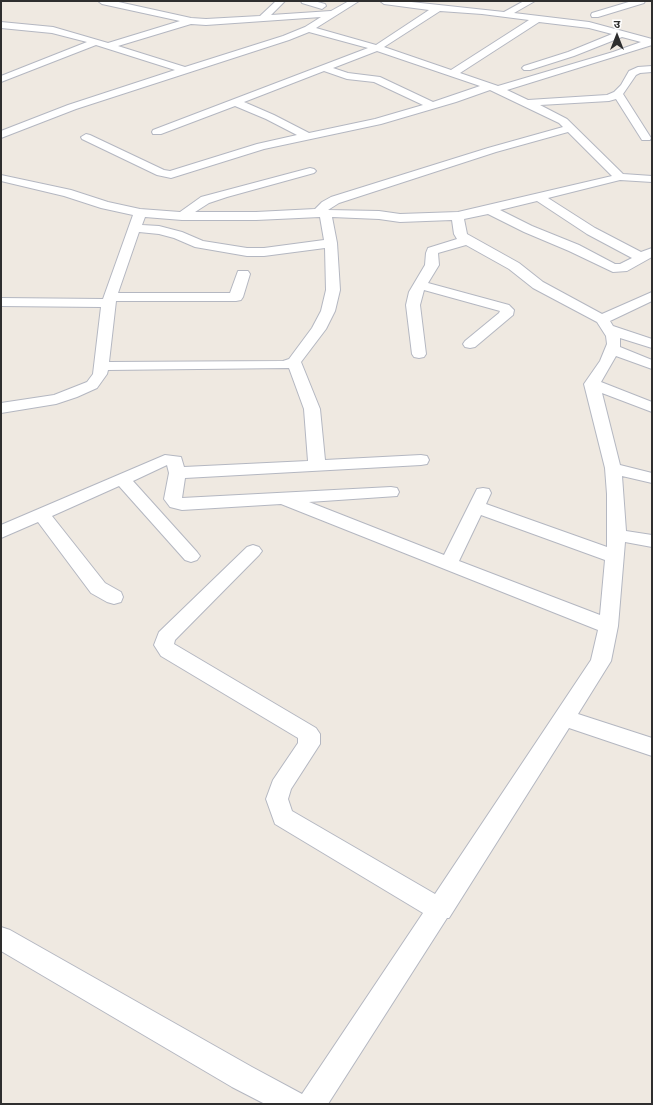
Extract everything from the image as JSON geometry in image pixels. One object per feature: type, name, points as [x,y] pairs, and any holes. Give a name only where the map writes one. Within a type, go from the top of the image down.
[{"type":"street","points":[[102,1],[191,21],[223,22],[333,14]]},
{"type":"street","points":[[262,19],[281,1]]},
{"type":"street","points":[[305,1],[322,6]]},
{"type":"street","points":[[1,135],[72,107],[286,38],[308,29],[355,1]]},
{"type":"street","points":[[384,1],[438,8],[459,8],[589,25],[647,39]]},
{"type":"street","points":[[506,14],[531,1]]},
{"type":"street","points":[[595,15],[641,1]]},
{"type":"street","points":[[156,132],[378,48],[438,8]]},
{"type":"street","points":[[453,73],[537,19]]},
{"type":"street","points":[[108,46],[191,21]]},
{"type":"street","points":[[1,25],[42,28],[96,42],[184,70]]},
{"type":"street","points":[[308,29],[378,48],[491,84],[564,121],[620,177]]},
{"type":"street","points":[[518,70],[572,54],[622,34]]},
{"type":"street","points":[[86,137],[161,173],[171,175],[261,146],[377,122],[433,106],[491,84],[616,54],[647,39]]},
{"type":"street","points":[[1,79],[96,42]]},
{"type":"street","points":[[324,68],[346,76],[376,79],[433,106]]},
{"type":"street","points":[[528,103],[609,98],[618,94],[625,86],[632,73],[638,70],[652,69]]},
{"type":"street","points":[[618,94],[646,138]]},
{"type":"street","points":[[235,102],[270,117],[307,136]]},
{"type":"street","points":[[321,213],[326,205],[335,200],[492,150],[571,128]]},
{"type":"street","points":[[182,216],[205,200],[310,171]]},
{"type":"street","points":[[1,178],[67,193],[105,205],[140,213],[182,216],[256,216],[321,213],[379,215],[400,218],[458,216],[620,177],[652,179]]},
{"type":"street","points":[[538,197],[592,232],[647,255]]},
{"type":"street","points":[[488,210],[528,229],[574,248],[613,268],[622,268],[647,255]]},
{"type":"street","points":[[1,408],[56,399],[78,392],[92,385],[100,374],[109,300],[140,213]]},
{"type":"street","points":[[101,366],[284,365],[294,362],[319,329],[328,311],[333,290],[331,243],[321,213]]},
{"type":"street","points":[[458,216],[460,234],[468,240],[514,266],[538,285],[606,324],[652,344]]},
{"type":"street","points":[[134,228],[159,230],[178,235],[200,244],[247,252],[264,252],[331,243]]},
{"type":"street","points":[[419,354],[413,305],[416,292],[432,265],[433,250],[468,240]]},
{"type":"street","points":[[1,302],[236,297],[243,274]]},
{"type":"street","points":[[420,285],[507,310],[506,315],[470,344]]},
{"type":"street","points":[[606,324],[652,296]]},
{"type":"street","points":[[312,1104],[440,910],[601,661],[608,626],[616,546],[616,494],[613,468],[592,384],[601,371],[614,344],[613,336],[606,324]]},
{"type":"street","points":[[612,349],[652,364]]},
{"type":"street","points":[[294,362],[312,408],[318,466]]},
{"type":"street","points":[[592,384],[652,407]]},
{"type":"street","points":[[1,532],[165,460],[175,461],[177,473],[173,499],[176,503],[182,504],[391,492]]},
{"type":"street","points":[[177,473],[421,460]]},
{"type":"street","points":[[613,468],[652,478]]},
{"type":"street","points":[[122,480],[191,556]]},
{"type":"street","points":[[282,498],[608,626]]},
{"type":"street","points":[[449,563],[480,500],[616,546],[652,541]]},
{"type":"street","points":[[42,515],[98,588],[114,597]]},
{"type":"street","points":[[253,551],[166,637],[164,644],[168,651],[309,734],[309,744],[281,786],[277,799],[283,817],[440,910]]},
{"type":"street","points":[[565,718],[652,746]]},
{"type":"street","points":[[1,938],[242,1077],[293,1104]]}]
